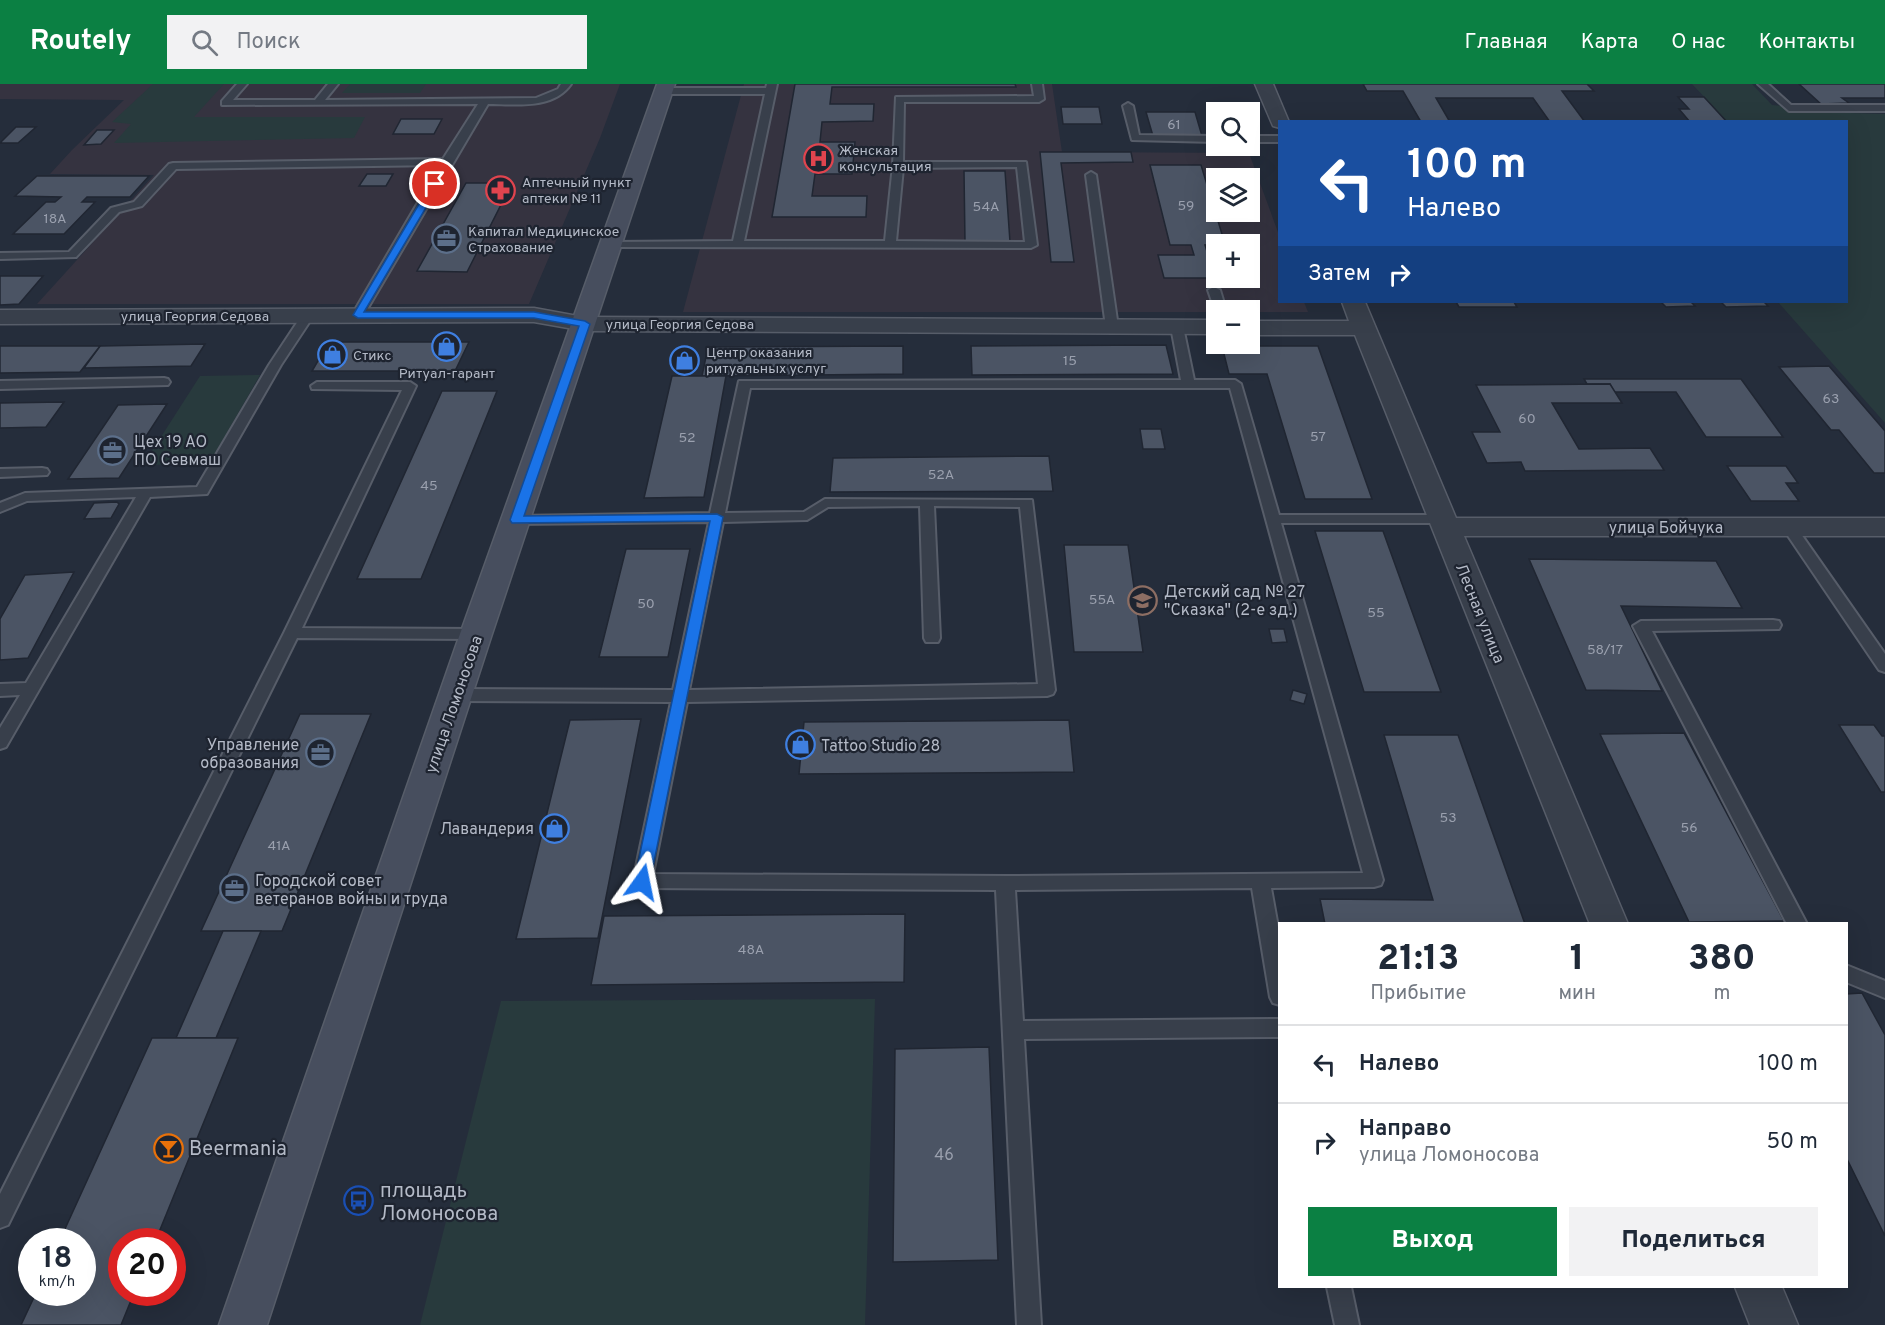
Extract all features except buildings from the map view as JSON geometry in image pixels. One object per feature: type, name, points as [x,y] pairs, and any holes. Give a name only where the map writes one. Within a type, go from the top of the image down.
[{"type":"main road","name":"улица Ломоносова","points":[[243,1325],[455,695],[665,88]]},
{"type":"street","points":[[1264,84],[1279,120]]},
{"type":"street","name":"улица Георгия Седова","points":[[0,318],[534,315],[585,324],[1206,327]]},
{"type":"street","points":[[1260,326],[1359,315]]},
{"type":"street","name":"Лесная улица","points":[[1359,315],[1608,922]]},
{"type":"street","name":"улица Бойчука","points":[[1444,523],[1885,527]]},
{"type":"street","points":[[1758,1288],[1774,1325]]},
{"type":"lane","points":[[242,84],[225,103],[537,101],[561,91],[566,84]]},
{"type":"lane","points":[[319,101],[333,84]]},
{"type":"lane","points":[[890,244],[898,165],[899,99],[1039,99],[1037,84]]},
{"type":"lane","points":[[1763,84],[1789,108],[1885,108]]},
{"type":"lane","points":[[665,88],[771,88],[738,244]]},
{"type":"lane","points":[[358,315],[485,101]]},
{"type":"lane","points":[[1128,106],[1135,138],[1206,139]]},
{"type":"lane","points":[[1260,139],[1278,139]]},
{"type":"lane","points":[[0,256],[72,255],[115,210],[138,204],[173,166],[448,162]]},
{"type":"lane","points":[[612,245],[1031,245],[1022,164],[898,165]]},
{"type":"lane","points":[[1091,175],[1112,327]]},
{"type":"lane","points":[[1214,290],[1217,300]]},
{"type":"lane","points":[[0,508],[25,497],[202,491],[275,365],[308,315]]},
{"type":"lane","points":[[1177,327],[1188,384]]},
{"type":"lane","points":[[0,385],[164,382]]},
{"type":"lane","points":[[744,384],[1188,384],[1235,384],[1374,880],[1005,883],[642,882],[744,384]]},
{"type":"lane","points":[[0,1217],[291,633],[410,386],[317,386]]},
{"type":"lane","points":[[0,473],[44,470],[25,497]]},
{"type":"lane","points":[[0,742],[146,492]]},
{"type":"lane","points":[[927,502],[932,638]]},
{"type":"lane","points":[[455,695],[680,696],[1047,690],[1027,503],[825,503],[807,516],[516,520]]},
{"type":"lane","points":[[1273,519],[1444,523]]},
{"type":"lane","points":[[1789,527],[1885,666]]},
{"type":"lane","points":[[1773,625],[1641,626],[1796,922]]},
{"type":"lane","points":[[291,633],[476,634]]},
{"type":"lane","points":[[0,690],[31,689]]},
{"type":"lane","points":[[1260,880],[1278,985]]},
{"type":"lane","points":[[1005,883],[1029,1325]]},
{"type":"lane","points":[[1848,974],[1882,993]]},
{"type":"lane","points":[[1013,1030],[1278,1028]]},
{"type":"lane","points":[[1339,1288],[1347,1325]]},
{"type":"shaded area","points":[[0,84],[620,84],[600,138],[529,304],[37,304],[154,175],[50,174],[124,100],[0,99]]},
{"type":"shaded area","points":[[153,84],[224,84],[194,117],[365,117],[354,138],[114,143],[131,124],[112,122]]},
{"type":"shaded area","points":[[350,84],[426,84],[420,93],[342,93]]},
{"type":"shaded area","points":[[744,84],[1052,84],[1062,152],[1206,153],[1206,156],[1250,156],[1254,168],[1206,168],[1206,222],[1260,222],[1260,183],[1278,232],[1278,303],[1304,303],[1308,312],[1260,312],[1260,300],[1206,300],[1206,312],[683,312]]},
{"type":"shaded area","points":[[1692,84],[1752,84],[1772,105],[1885,114],[1885,423],[1779,303],[1848,303],[1848,120],[1726,120]]},
{"type":"shaded area","points":[[260,375],[209,464],[143,465],[200,376]]},
{"type":"shaded area","points":[[875,999],[865,1325],[420,1325],[501,1001]]},
{"type":"place","name":"Женская консультация","points":[[818,158]]},
{"type":"place","name":"Аптечный пункт аптеки № 11","points":[[501,190]]},
{"type":"place","name":"Капитал Медицинское Страхование","points":[[447,239]]},
{"type":"place","name":"Ритуал-гарант","points":[[447,346]]},
{"type":"place","name":"Стикс","points":[[332,355]]},
{"type":"place","name":"Центр оказания ритуальных услуг","points":[[685,360]]},
{"type":"place","name":"Цех 19 АО ПО Севмаш","points":[[113,450]]},
{"type":"place","name":"Детский сад № 27 \"Сказка\" (2-е зд.)","points":[[1143,600]]},
{"type":"place","name":"Tattoo Studio 28","points":[[800,745]]},
{"type":"place","name":"Управление образования","points":[[320,753]]},
{"type":"place","name":"Лавандерия","points":[[555,828]]},
{"type":"place","name":"Городской совет ветеранов войны и труда","points":[[234,889]]},
{"type":"place","name":"Beermania","points":[[168,1148]]},
{"type":"place","name":"площадь Ломоносова","points":[[359,1201]]},
{"type":"route","points":[[435,184],[358,315],[534,315],[585,324],[516,520],[717,517],[642,882]]}]
